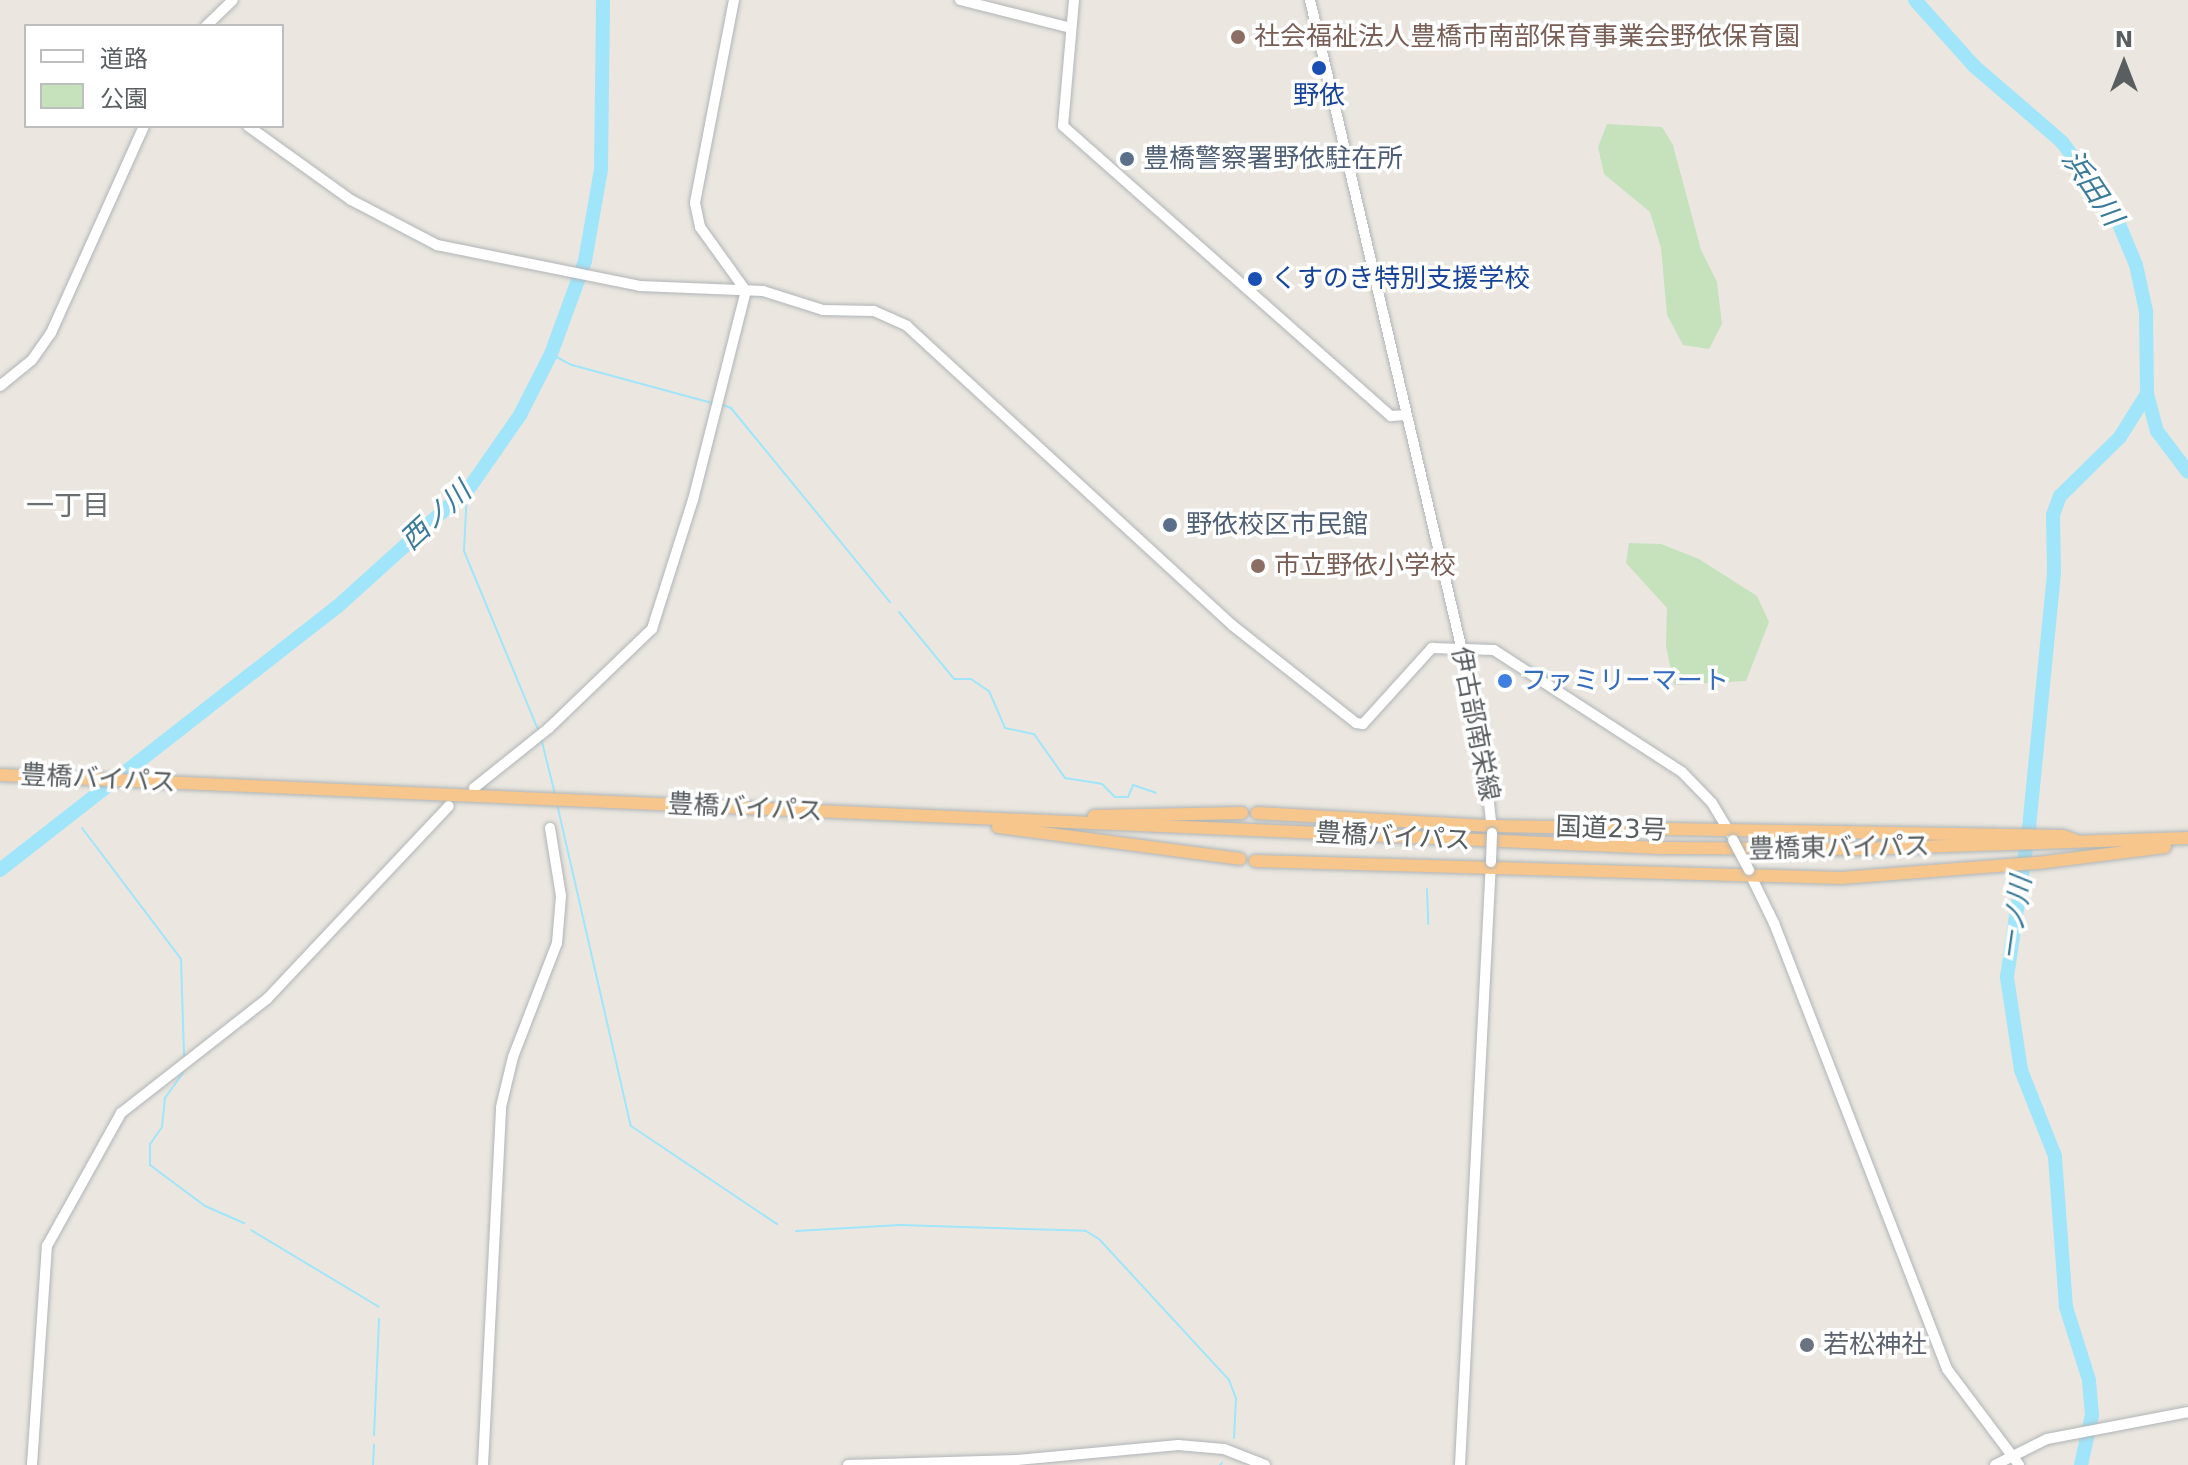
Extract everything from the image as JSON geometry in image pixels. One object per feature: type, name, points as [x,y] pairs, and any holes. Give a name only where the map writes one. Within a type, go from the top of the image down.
[{"type":"highway","name":"豊橋バイパス","points":[[0,775],[1007,820],[1492,833]]},
{"type":"highway","points":[[1007,820],[1242,813]]},
{"type":"highway","points":[[1257,813],[1350,815],[1492,833]]},
{"type":"highway","points":[[949,817],[1240,859]]},
{"type":"highway","name":"国道23号","points":[[1492,833],[2011,840]]},
{"type":"highway","name":"豊橋東バイパス","points":[[1492,833],[1766,850],[2011,840]]},
{"type":"highway","points":[[2011,840],[2083,844],[2188,838]]},
{"type":"highway","points":[[1255,861],[1751,874],[2008,866],[2188,844]]},
{"type":"street","points":[[208,24],[233,0]]},
{"type":"street","points":[[474,788],[545,731],[652,629],[693,500],[746,291],[700,227],[695,203],[734,0]]},
{"type":"street","points":[[960,0],[1071,28]]},
{"type":"street","points":[[1074,0],[1063,126],[1391,416],[1406,415]]},
{"type":"street","name":"伊古部南栄線","points":[[1310,0],[1489,771],[1491,865],[1460,1465]]},
{"type":"street","points":[[0,386],[32,360],[51,333],[143,128]]},
{"type":"street","points":[[251,128],[312,174],[413,237],[599,279],[781,294],[823,310],[874,311],[923,338],[1232,625],[1356,723],[1363,724],[1432,648],[1461,648],[1504,654],[1665,760],[1704,794],[1751,874],[1947,1369],[2019,1465]]},
{"type":"street","points":[[32,1465],[47,1246],[121,1113],[267,999],[449,806]]},
{"type":"street","points":[[483,1465],[501,1107],[513,1057],[557,943],[561,888],[550,828]]},
{"type":"street","points":[[1995,1465],[2011,1454],[2075,1431],[2188,1412]]},
{"type":"street","points":[[848,1465],[1017,1460],[1191,1445],[1224,1449],[1265,1465]]},
{"type":"green space","points":[[1607,124],[1662,127],[1673,145],[1701,250],[1717,282],[1722,324],[1709,349],[1683,345],[1667,315],[1661,248],[1650,212],[1604,174],[1598,147]]},
{"type":"green space","points":[[1629,543],[1661,544],[1699,559],[1757,596],[1769,622],[1746,681],[1674,685],[1666,646],[1667,608],[1626,563]]},
{"type":"waterway","name":"西ノ川","points":[[0,870],[337,607],[470,487],[520,415],[551,354],[585,261],[601,169],[603,0]]},
{"type":"waterway","name":"浜田川","points":[[1915,0],[1974,66],[2062,142],[2114,212],[2136,265],[2146,311],[2147,394],[2157,431],[2188,472]]},
{"type":"waterway","points":[[551,354],[572,365],[712,403]]},
{"type":"waterway","name":"一ノ川","points":[[2081,1465],[2092,1415],[2089,1380],[2066,1307],[2055,1156],[2021,1070],[2007,977],[2029,828],[2054,572],[2053,515],[2060,496],[2120,437],[2147,394]]},
{"type":"waterway","points":[[723,405],[731,408],[890,602]]},
{"type":"waterway","points":[[467,491],[464,551],[539,732]]},
{"type":"waterway","points":[[899,612],[954,679],[971,679],[989,691],[1005,728],[1034,734],[1065,778],[1102,784],[1115,797],[1128,797],[1133,785],[1156,793]]},
{"type":"waterway","points":[[541,738],[555,794]]},
{"type":"waterway","points":[[557,804],[631,1126],[777,1224]]},
{"type":"waterway","points":[[82,828],[181,959],[184,1056]]},
{"type":"waterway","points":[[1427,889],[1428,924]]},
{"type":"waterway","points":[[183,1073],[165,1098],[162,1127],[150,1144],[150,1165],[205,1206],[244,1223]]},
{"type":"waterway","points":[[796,1231],[900,1225],[1086,1231],[1099,1239],[1229,1380],[1236,1398],[1234,1438]]},
{"type":"waterway","points":[[251,1230],[379,1307]]},
{"type":"waterway","points":[[374,1435],[379,1319]]},
{"type":"waterway","points":[[373,1465],[374,1445]]},
{"type":"place","name":"社会福祉法人豊橋市南部保育事業会野依保育園","points":[[1238,37]]},
{"type":"place","name":"野依","points":[[1319,68]]},
{"type":"place","name":"豊橋警察署野依駐在所","points":[[1127,159]]},
{"type":"place","name":"くすのき特別支援学校","points":[[1255,279]]},
{"type":"place","name":"野依校区市民館","points":[[1170,525]]},
{"type":"place","name":"市立野依小学校","points":[[1258,566]]},
{"type":"place","name":"ファミリーマート","points":[[1505,681]]},
{"type":"place","name":"若松神社","points":[[1807,1345]]},
{"type":"district","name":"一丁目","points":[[68,506]]}]
